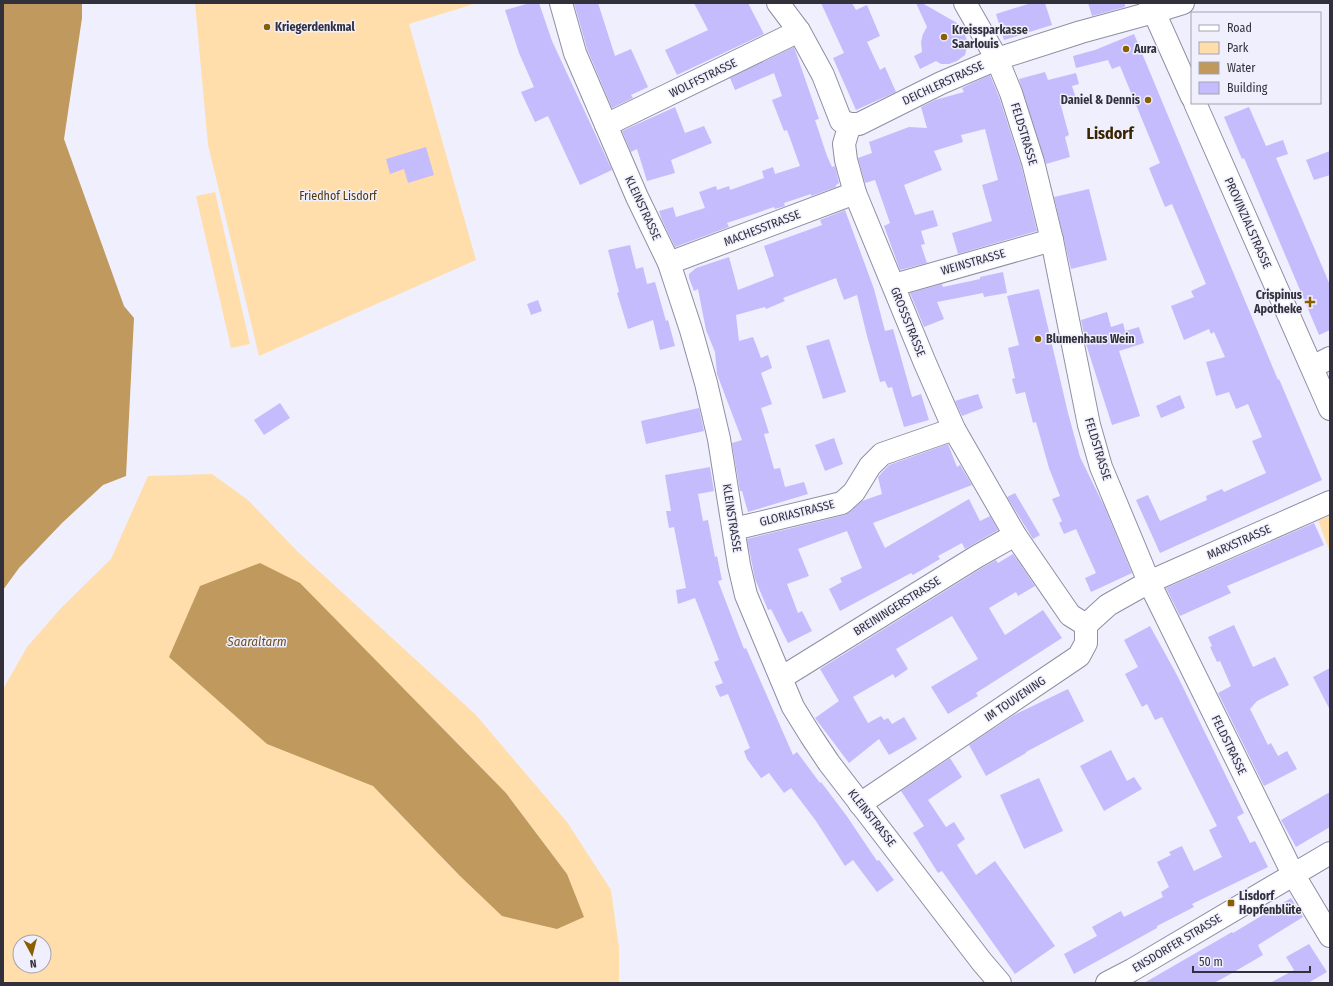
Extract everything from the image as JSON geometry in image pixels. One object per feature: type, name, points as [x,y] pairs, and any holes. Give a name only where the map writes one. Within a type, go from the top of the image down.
[{"type":"street","name":"KLEINSTRASSE","points":[[561,3],[575,53],[637,198],[669,263],[691,330],[706,383],[719,439],[739,564],[746,595],[781,678],[794,707],[830,764],[982,962],[1000,983]]},
{"type":"street","points":[[778,3],[800,31],[823,75],[841,121],[850,124]]},
{"type":"street","name":"FELDSTRASSE","points":[[964,3],[997,59],[1021,120],[1052,240],[1089,425],[1101,468],[1148,582],[1293,874],[1330,936]]},
{"type":"street","name":"DEICHLERSTRASSE","points":[[850,124],[859,124],[941,83],[997,59],[1152,8],[1183,3]]},
{"type":"street","points":[[1152,8],[1191,95]]},
{"type":"street","name":"WOLFFSTRASSE","points":[[606,125],[800,31]]},
{"type":"street","name":"PROVINZIALSTRASSE","points":[[1194,104],[1321,363],[1330,410]]},
{"type":"street","name":"GROSSSTRASSE","points":[[850,124],[844,144],[846,160],[855,193],[925,363],[954,429],[1014,535],[1070,616],[1086,625]]},
{"type":"street","name":"MACHESSTRASSE","points":[[669,263],[855,193]]},
{"type":"street","name":"WEINSTRASSE","points":[[894,285],[1052,240]]},
{"type":"street","name":"GLORIASTRASSE","points":[[734,529],[842,503],[854,492],[870,466],[882,454],[954,429]]},
{"type":"street","name":"MARXSTRASSE","points":[[1148,582],[1330,502]]},
{"type":"street","name":"BREININGERSTRASSE","points":[[781,678],[1014,535]]},
{"type":"street","points":[[1086,625],[1108,605],[1148,582]]},
{"type":"street","name":"IM TOUVENING","points":[[860,804],[1080,656],[1086,643],[1086,625]]},
{"type":"street","name":"ENSDORFER STRASSE","points":[[1106,983],[1132,970],[1330,853]]},
{"type":"green space","name":"Friedhof Lisdorf","points":[[195,3],[477,3],[409,24],[476,260],[259,356],[208,145]]},
{"type":"green space","points":[[215,192],[250,344],[231,348],[196,196]]},
{"type":"green space","points":[[212,474],[248,500],[297,551],[475,714],[567,822],[611,890],[619,948],[619,983],[3,983],[3,689],[27,647],[61,608],[111,559],[148,476]],"holes":[[[384,669],[506,793],[567,874],[459,875],[373,786]]]},
{"type":"green space","points":[[1330,516],[1330,552],[1318,520]]},
{"type":"water","points":[[3,3],[82,3],[82,18],[64,139],[124,306],[134,318],[126,476],[103,485],[62,523],[19,568],[3,590]]},
{"type":"water","name":"Saaraltarm","points":[[260,563],[300,583],[506,793],[567,874],[584,917],[557,929],[502,916],[459,875],[373,786],[267,744],[169,657],[200,586]]},
{"type":"building","points":[[530,3],[539,3],[552,41],[612,170],[580,185],[548,116],[535,122],[521,92],[534,87],[519,53],[505,10]]},
{"type":"building","points":[[574,3],[598,3],[615,56],[631,49],[648,87],[631,95],[633,98],[612,108],[587,49]]},
{"type":"building","points":[[694,3],[748,3],[764,34],[677,75],[665,50],[708,30]]},
{"type":"building","points":[[821,3],[852,3],[856,10],[867,5],[880,36],[867,42],[880,70],[885,67],[896,92],[856,110],[833,58],[844,53]]},
{"type":"building","name":"Kreissparkasse Saarlouis","points":[[916,3],[922,3],[957,23],[967,40],[965,55],[957,61],[949,64],[941,64],[936,61],[920,69],[914,56],[922,52],[921,42],[927,27]]},
{"type":"building","points":[[1031,3],[1045,3],[1052,25],[1004,40],[996,14]]},
{"type":"building","points":[[1088,3],[1125,3],[1125,7],[1092,16]]},
{"type":"building","points":[[1134,34],[1278,380],[1279,379],[1322,480],[1160,553],[1136,500],[1148,495],[1160,521],[1207,500],[1206,496],[1222,489],[1224,492],[1266,473],[1252,441],[1262,437],[1248,404],[1236,409],[1229,392],[1216,396],[1206,362],[1225,357],[1214,332],[1211,334],[1209,329],[1184,340],[1171,306],[1194,297],[1191,291],[1206,284],[1172,204],[1165,207],[1149,168],[1160,163],[1120,66],[1112,69],[1108,60],[1076,68],[1073,56],[1095,50]]},
{"type":"building","points":[[794,47],[819,119],[815,120],[827,156],[832,167],[835,166],[839,183],[836,187],[811,196],[811,194],[784,203],[785,206],[775,209],[774,207],[727,223],[729,227],[675,247],[659,211],[673,207],[676,217],[705,208],[699,192],[716,186],[717,190],[729,186],[730,190],[764,178],[762,171],[773,167],[775,174],[800,166],[787,130],[784,131],[772,100],[782,96],[774,73],[735,90],[730,78]]},
{"type":"building","points":[[1045,72],[1048,80],[1076,73],[1079,84],[1072,86],[1077,101],[1061,106],[1069,135],[1065,137],[1070,157],[1046,164],[1019,79]]},
{"type":"building","points":[[990,75],[999,97],[1021,165],[1037,231],[958,254],[952,233],[992,221],[982,185],[998,180],[985,129],[961,135],[963,142],[934,151],[942,170],[904,185],[915,215],[933,210],[938,226],[921,231],[925,244],[921,245],[927,263],[900,270],[884,226],[890,223],[875,180],[865,183],[858,158],[872,153],[869,142],[909,127],[927,128],[921,107],[935,100],[964,92],[962,88]]},
{"type":"building","points":[[675,107],[685,133],[704,126],[712,143],[671,160],[675,173],[647,181],[637,149],[631,152],[622,131]]},
{"type":"building","points":[[1249,107],[1266,146],[1283,140],[1288,154],[1276,158],[1330,285],[1330,330],[1319,335],[1244,158],[1242,159],[1224,117]]},
{"type":"building","points":[[426,147],[434,175],[408,183],[404,169],[390,174],[386,159]]},
{"type":"building","points":[[1330,151],[1330,175],[1314,180],[1306,160]]},
{"type":"building","points":[[1089,189],[1107,260],[1071,269],[1054,197]]},
{"type":"building","points":[[845,210],[874,289],[885,331],[893,329],[912,397],[921,394],[929,420],[904,427],[892,387],[888,388],[885,381],[880,382],[857,295],[844,300],[836,278],[783,298],[785,301],[766,309],[765,307],[736,315],[739,341],[753,337],[761,358],[768,355],[772,368],[761,373],[772,404],[761,408],[769,433],[764,434],[774,469],[780,468],[785,487],[804,482],[808,494],[748,512],[742,491],[740,491],[732,443],[742,440],[717,374],[715,352],[706,330],[698,289],[694,291],[689,274],[696,268],[729,257],[738,290],[774,276],[764,246],[822,225],[820,220]]},
{"type":"building","points":[[630,245],[636,269],[643,267],[647,284],[655,282],[675,346],[660,350],[653,320],[628,329],[617,293],[619,292],[608,250]]},
{"type":"building","points":[[1003,272],[1007,293],[984,297],[983,293],[937,302],[944,319],[924,327],[910,293],[942,284],[943,287],[980,279],[980,277]]},
{"type":"building","points":[[1039,289],[1068,413],[1080,457],[1104,506],[1132,573],[1091,592],[1085,578],[1096,573],[1076,529],[1064,534],[1059,523],[1062,521],[1052,499],[1060,496],[1049,468],[1036,422],[1033,423],[1025,392],[1016,394],[1012,379],[1015,378],[1008,348],[1019,345],[1007,296]]},
{"type":"building","points":[[538,300],[542,311],[531,315],[527,304]]},
{"type":"building","points":[[1107,312],[1111,327],[1123,323],[1125,331],[1139,327],[1144,343],[1119,351],[1140,416],[1112,425],[1086,344],[1081,320]]},
{"type":"building","points":[[829,339],[846,392],[823,399],[806,346]]},
{"type":"building","points":[[978,394],[983,408],[962,416],[955,401]]},
{"type":"building","points":[[1180,395],[1185,408],[1161,418],[1156,406]]},
{"type":"building","points":[[280,403],[290,418],[264,435],[254,420]]},
{"type":"building","points":[[699,408],[704,431],[646,444],[641,421]]},
{"type":"building","points":[[834,438],[843,464],[825,471],[815,445]]},
{"type":"building","points":[[948,444],[957,467],[960,465],[972,485],[873,523],[885,548],[969,499],[980,521],[990,516],[998,530],[965,549],[962,543],[938,556],[940,559],[913,575],[911,573],[840,611],[829,589],[842,582],[840,578],[862,568],[847,531],[798,549],[809,576],[787,584],[798,613],[802,611],[812,631],[788,643],[771,609],[768,610],[755,579],[747,539],[845,515],[862,501],[882,494],[878,477],[889,465]]},
{"type":"building","points":[[710,467],[714,491],[698,494],[703,521],[708,520],[715,557],[717,556],[722,580],[718,581],[744,649],[746,648],[793,755],[797,752],[846,815],[877,861],[879,860],[894,880],[877,892],[853,860],[845,866],[816,821],[791,788],[784,793],[769,773],[761,778],[747,759],[744,751],[750,748],[728,694],[720,697],[715,686],[723,683],[714,662],[719,660],[695,598],[678,604],[676,590],[686,588],[674,527],[669,528],[666,511],[671,511],[665,475]]},
{"type":"building","points":[[1015,493],[1040,535],[1033,539],[1007,497]]},
{"type":"building","points":[[1314,523],[1324,545],[1227,586],[1231,593],[1180,616],[1166,588]]},
{"type":"building","points":[[1013,554],[1035,586],[1018,596],[1016,592],[989,608],[1005,635],[1043,610],[1062,638],[976,693],[978,696],[948,714],[931,687],[978,659],[952,616],[923,633],[896,649],[908,669],[895,678],[893,674],[853,697],[868,723],[881,716],[884,720],[888,718],[892,724],[904,717],[917,739],[889,755],[879,739],[849,763],[815,718],[839,701],[820,669],[982,568],[996,560],[998,563]]},
{"type":"building","points":[[1234,625],[1253,667],[1275,657],[1289,685],[1257,701],[1250,709],[1268,745],[1271,743],[1278,756],[1287,751],[1297,769],[1264,786],[1218,693],[1231,686],[1220,661],[1217,662],[1210,647],[1212,646],[1208,637]]},
{"type":"building","points":[[1150,626],[1178,677],[1244,813],[1237,817],[1250,843],[1255,841],[1268,867],[1192,904],[1194,907],[1157,926],[1157,928],[1074,974],[1064,954],[1097,936],[1092,927],[1121,911],[1124,917],[1163,897],[1161,892],[1169,887],[1157,862],[1171,855],[1169,852],[1182,846],[1194,871],[1222,857],[1209,830],[1217,826],[1162,717],[1155,720],[1147,704],[1142,707],[1125,674],[1138,667],[1124,640]]},
{"type":"building","points":[[1330,668],[1330,710],[1313,677]]},
{"type":"building","points":[[1068,689],[1084,721],[1026,752],[986,776],[969,745],[1014,715]]},
{"type":"building","points":[[1111,750],[1127,781],[1134,777],[1142,789],[1104,811],[1080,766]]},
{"type":"building","points":[[950,758],[962,777],[928,800],[946,827],[954,822],[965,839],[957,845],[976,875],[995,861],[1055,946],[1015,974],[942,871],[938,873],[913,833],[924,826],[901,791]]},
{"type":"building","points":[[1039,778],[1063,831],[1024,849],[1000,795]]},
{"type":"building","points":[[1330,792],[1330,827],[1296,847],[1281,820]]},
{"type":"building","points":[[1291,898],[1303,917],[1258,945],[1263,955],[1227,976],[1214,983],[1144,983],[1232,932],[1233,933]]},
{"type":"building","points":[[1309,944],[1327,972],[1308,983],[1270,983],[1294,970],[1286,957]]},
{"type":"place","name":"Kriegerdenkmal","points":[[267,27]]},
{"type":"place","name":"Kreissparkasse Saarlouis","points":[[944,37]]},
{"type":"place","name":"Aura","points":[[1126,49]]},
{"type":"place","name":"Daniel & Dennis","points":[[1148,100]]},
{"type":"place","name":"Crispinus Apotheke","points":[[1310,302]]},
{"type":"place","name":"Blumenhaus Wein","points":[[1038,339]]},
{"type":"place","name":"Lisdorf Hopfenblüte","points":[[1231,903]]},
{"type":"district","name":"Lisdorf","points":[[1110,133]]}]
